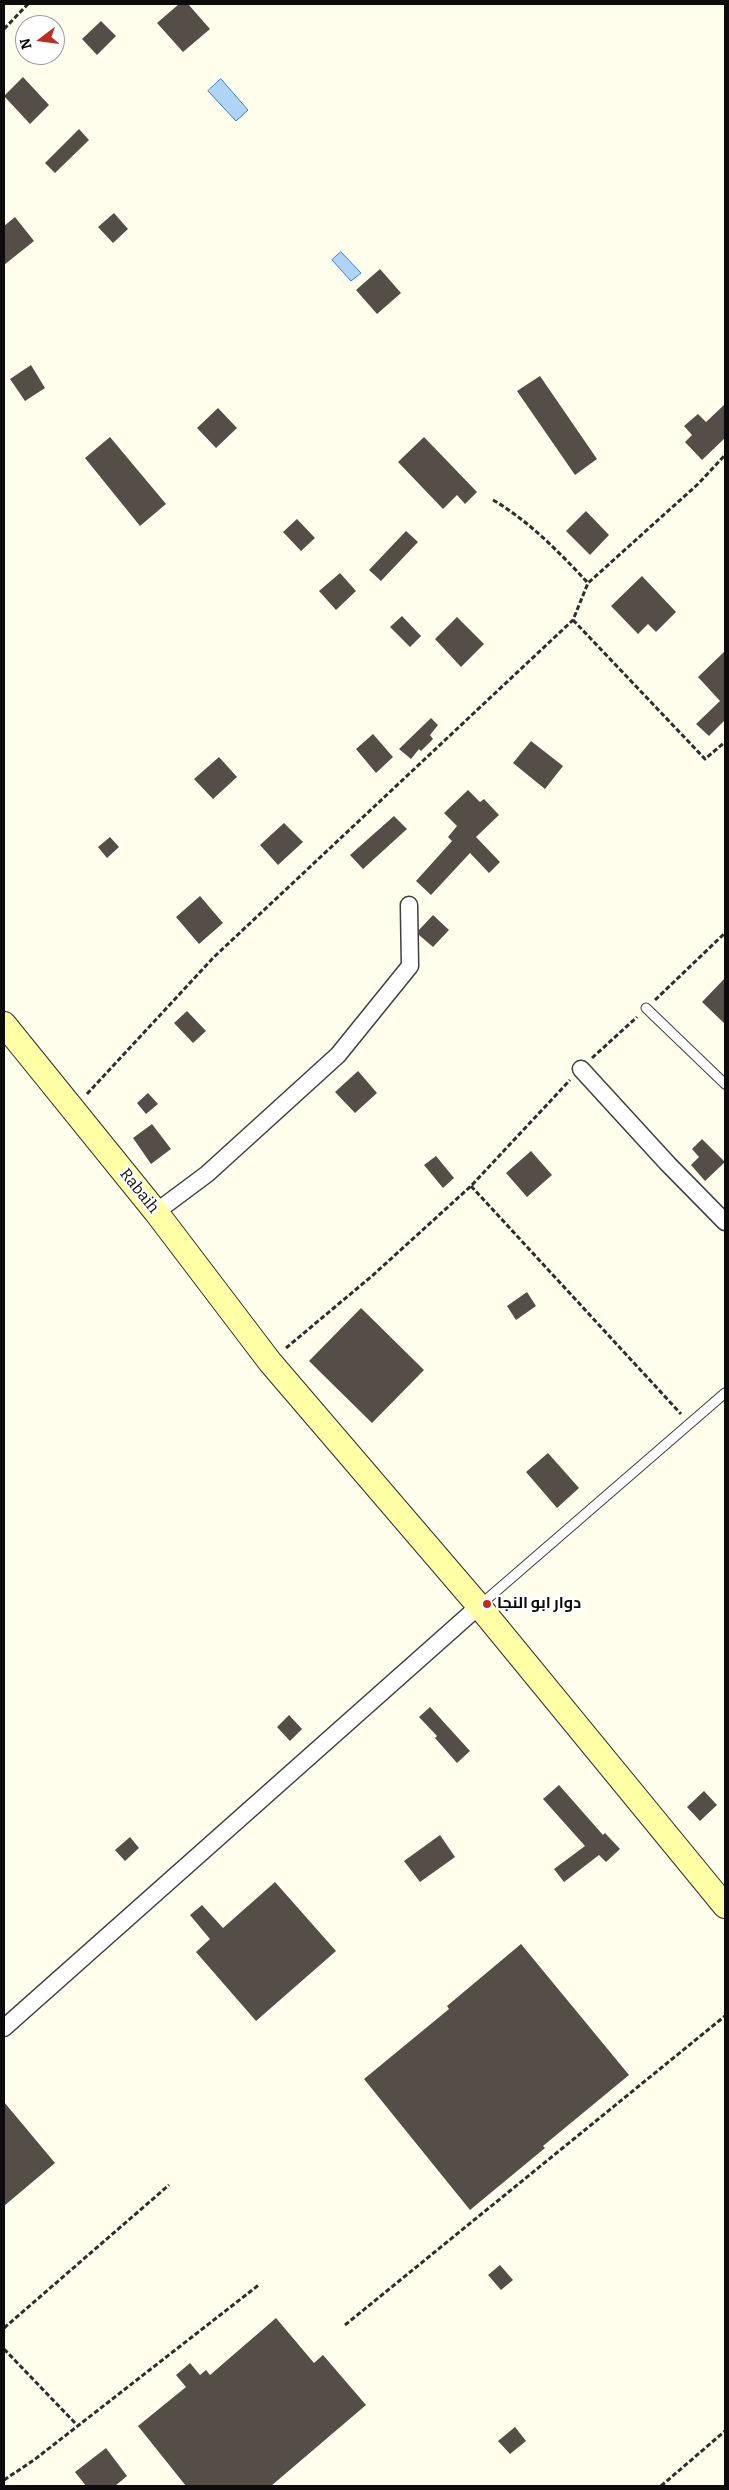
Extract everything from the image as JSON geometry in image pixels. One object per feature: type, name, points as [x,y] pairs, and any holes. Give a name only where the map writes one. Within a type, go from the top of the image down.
[{"type":"street","points":[[156,1212],[207,1174],[338,1055],[410,966],[409,905]]},
{"type":"street","name":"Rabaih","points":[[4,1024],[156,1212],[270,1362],[479,1606],[725,1906]]},
{"type":"street","points":[[581,1069],[668,1164],[725,1222]]},
{"type":"street","points":[[4,2028],[479,1606]]},
{"type":"lane","points":[[646,1008],[725,1084]]},
{"type":"lane","points":[[479,1606],[725,1392]]},
{"type":"path","points":[[4,29],[28,4]]},
{"type":"path","points":[[73,1109],[214,958],[573,620],[588,583],[698,484],[725,454]]},
{"type":"path","points":[[493,500],[510,510],[562,555],[588,583]]},
{"type":"path","points":[[573,620],[705,759],[725,742]]},
{"type":"path","points":[[270,1362],[372,1276],[471,1186],[581,1069],[725,933]]},
{"type":"path","points":[[471,1186],[689,1424]]},
{"type":"path","points":[[345,2324],[725,2016]]},
{"type":"path","points":[[4,2328],[170,2185]]},
{"type":"path","points":[[4,2480],[34,2460],[260,2284]]},
{"type":"path","points":[[4,2349],[76,2426]]},
{"type":"path","points":[[660,2486],[725,2431]]},
{"type":"water","points":[[221,79],[248,110],[236,121],[208,91]]},
{"type":"water","points":[[341,252],[361,273],[351,281],[332,260]]},
{"type":"building","points":[[179,4],[188,4],[210,29],[183,52],[157,23]]},
{"type":"building","points":[[101,21],[116,36],[97,55],[82,39]]},
{"type":"building","points":[[23,77],[49,105],[30,124],[4,96]]},
{"type":"building","points":[[79,129],[89,140],[55,173],[45,163]]},
{"type":"building","points":[[114,213],[128,229],[113,243],[98,227]]},
{"type":"building","points":[[15,217],[34,241],[4,265],[4,226]]},
{"type":"building","points":[[380,269],[401,293],[377,314],[356,290]]},
{"type":"building","points":[[31,365],[45,388],[25,401],[10,379]]},
{"type":"building","points":[[540,376],[597,459],[575,475],[517,391]]},
{"type":"building","points":[[725,404],[725,438],[702,460],[685,442],[692,435],[684,426],[698,414],[706,422]]},
{"type":"building","points":[[218,408],[237,428],[216,448],[197,428]]},
{"type":"building","points":[[110,437],[166,504],[140,526],[85,458]]},
{"type":"building","points":[[424,437],[477,492],[465,504],[457,495],[443,509],[398,462]]},
{"type":"building","points":[[586,511],[609,535],[590,555],[566,531]]},
{"type":"building","points":[[297,519],[315,538],[301,551],[283,532]]},
{"type":"building","points":[[406,531],[418,542],[381,581],[369,570]]},
{"type":"building","points":[[340,573],[356,591],[336,610],[319,591]]},
{"type":"building","points":[[642,576],[676,612],[656,632],[648,624],[638,634],[611,606]]},
{"type":"building","points":[[402,616],[421,636],[410,647],[390,627]]},
{"type":"building","points":[[457,617],[484,644],[461,667],[435,639]]},
{"type":"building","points":[[725,651],[725,720],[709,736],[696,724],[720,701],[698,677]]},
{"type":"building","points":[[431,718],[438,725],[430,735],[433,739],[421,751],[419,749],[411,759],[399,749]]},
{"type":"building","points":[[373,734],[393,757],[376,773],[356,749]]},
{"type":"building","points":[[531,741],[563,766],[545,789],[513,763]]},
{"type":"building","points":[[219,757],[237,777],[213,799],[194,779]]},
{"type":"building","points":[[468,790],[480,802],[484,799],[499,815],[476,837],[500,862],[489,873],[470,853],[431,895],[416,881],[452,841],[448,837],[457,826],[444,813]]},
{"type":"building","points":[[394,816],[407,829],[363,869],[350,855]]},
{"type":"building","points":[[284,823],[303,842],[278,865],[260,845]]},
{"type":"building","points":[[110,837],[119,847],[107,858],[98,847]]},
{"type":"building","points":[[200,896],[223,923],[199,944],[176,917]]},
{"type":"building","points":[[433,915],[449,930],[433,947],[419,935],[419,930]]},
{"type":"building","points":[[725,978],[725,1024],[702,1002]]},
{"type":"building","points":[[187,1011],[206,1031],[193,1043],[174,1023]]},
{"type":"building","points":[[358,1071],[377,1093],[355,1113],[335,1092]]},
{"type":"building","points":[[148,1093],[158,1104],[146,1114],[137,1103]]},
{"type":"building","points":[[152,1124],[171,1149],[151,1164],[133,1138]]},
{"type":"building","points":[[702,1139],[725,1162],[705,1181],[691,1165],[699,1157],[692,1149]]},
{"type":"building","points":[[531,1151],[552,1175],[527,1197],[506,1173]]},
{"type":"building","points":[[436,1156],[454,1178],[443,1188],[424,1165]]},
{"type":"building","points":[[527,1292],[536,1306],[516,1320],[507,1306]]},
{"type":"building","points":[[361,1308],[424,1370],[372,1423],[309,1361]]},
{"type":"building","points":[[548,1453],[579,1488],[557,1508],[526,1472]]},
{"type":"building","points":[[430,1707],[470,1751],[457,1763],[435,1738],[437,1736],[419,1717]]},
{"type":"building","points":[[289,1715],[302,1729],[290,1741],[277,1727]]},
{"type":"building","points":[[559,1785],[603,1835],[605,1833],[620,1849],[606,1862],[599,1855],[564,1882],[554,1869],[585,1846],[543,1799]]},
{"type":"building","points":[[704,1791],[717,1805],[700,1821],[687,1807]]},
{"type":"building","points":[[440,1835],[455,1857],[420,1882],[404,1861]]},
{"type":"building","points":[[130,1837],[139,1848],[125,1861],[115,1850]]},
{"type":"building","points":[[275,1882],[336,1951],[256,2021],[196,1952],[210,1939],[190,1915],[202,1905],[223,1928]]},
{"type":"building","points":[[521,1944],[629,2075],[543,2146],[545,2148],[470,2210],[364,2079],[449,2009],[447,2006]]},
{"type":"building","points":[[4,2102],[55,2163],[4,2206]]},
{"type":"building","points":[[500,2265],[513,2280],[501,2290],[488,2275]]},
{"type":"building","points":[[276,2318],[314,2363],[323,2355],[366,2405],[271,2486],[186,2486],[138,2426],[186,2387],[176,2375],[190,2363],[200,2375],[206,2370],[210,2375]]},
{"type":"building","points":[[515,2427],[526,2441],[510,2454],[498,2441]]},
{"type":"building","points":[[106,2448],[127,2476],[115,2486],[86,2486],[75,2472]]},
{"type":"place","name":"دوار ابو النجا","points":[[487,1604]]}]
